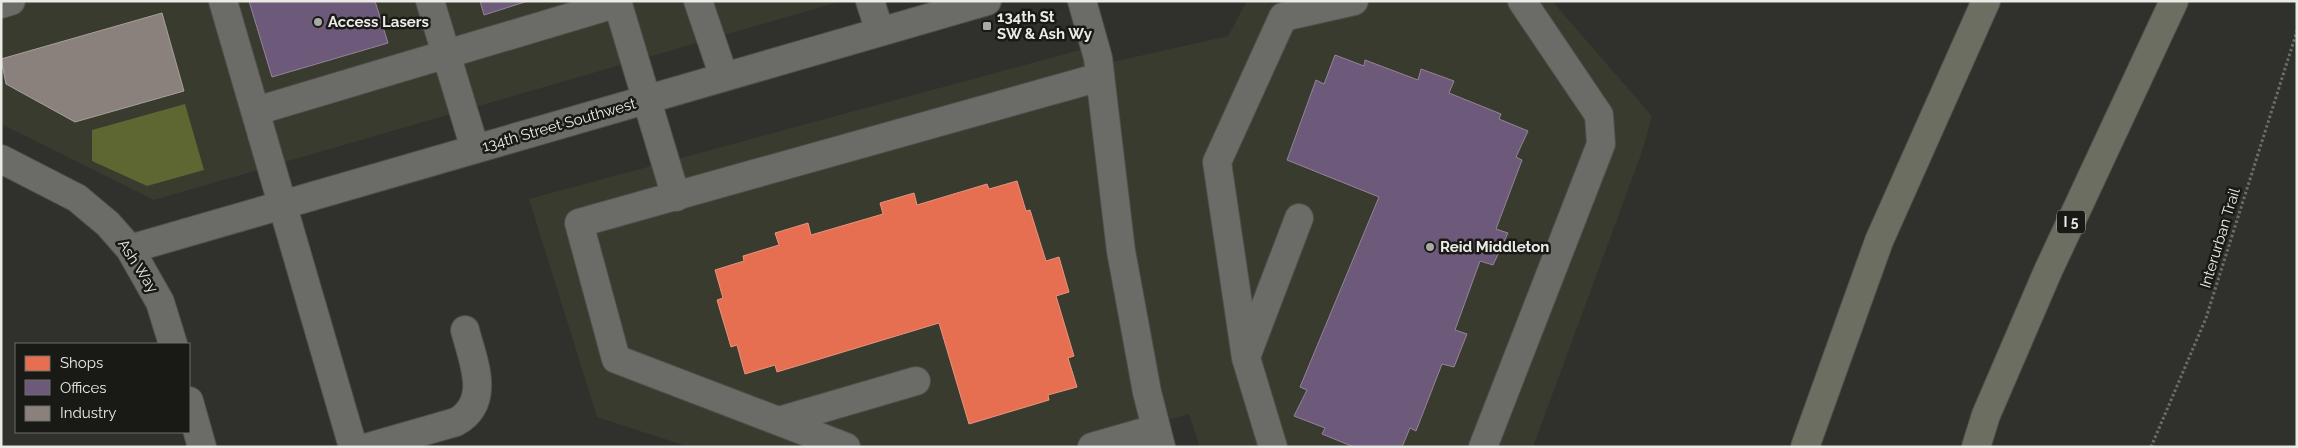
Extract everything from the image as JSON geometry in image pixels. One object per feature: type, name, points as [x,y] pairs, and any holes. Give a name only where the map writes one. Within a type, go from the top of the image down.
[{"type":"highway","points":[[1805,447],[1879,241],[1986,1]]},
{"type":"highway","name":"I 5","points":[[1976,447],[1986,415],[2048,271],[2174,1]]},
{"type":"street","points":[[1,4],[11,1]]},
{"type":"street","points":[[223,1],[353,447]]},
{"type":"street","points":[[430,1],[475,149]]},
{"type":"street","points":[[698,1],[724,78]]},
{"type":"street","points":[[870,1],[880,32]]},
{"type":"street","name":"134th Street Southwest","points":[[130,249],[987,1]]},
{"type":"street","points":[[1082,1],[1098,58],[1121,251],[1158,438],[1092,447]]},
{"type":"street","points":[[1273,447],[1246,358],[1217,162],[1283,17],[1354,1]]},
{"type":"street","points":[[1483,447],[1601,144],[1599,115],[1522,1]]},
{"type":"street","points":[[256,111],[618,2],[676,196]]},
{"type":"street","points":[[846,447],[616,359],[580,223],[1100,77]]},
{"type":"street","name":"Ash Way","points":[[1,160],[78,198],[108,224],[130,249],[160,302],[173,343]]},
{"type":"street","points":[[1246,358],[1299,218]]},
{"type":"street","points":[[369,447],[456,422],[465,417],[475,402],[478,391],[465,330]]},
{"type":"street","points":[[779,421],[916,381]]},
{"type":"street","points":[[190,405],[202,447]]},
{"type":"path","name":"Interurban Trail","points":[[2151,447],[2206,318],[2297,31]]},
{"type":"shaded area","points":[[1,1],[842,1],[154,200],[1,124]]},
{"type":"shaded area","points":[[1247,1],[1552,1],[1652,116],[1643,149],[1533,447],[1200,447],[1189,414],[1070,447],[689,447],[597,417],[529,199],[1102,44],[1108,63],[1228,36]]},
{"type":"shaded area","points":[[185,104],[204,170],[147,186],[92,161],[92,130]]},
{"type":"building: Shops","points":[[1017,181],[1026,211],[1030,210],[1046,261],[1059,257],[1069,292],[1056,296],[1074,356],[1068,358],[1077,387],[1048,395],[1049,400],[969,424],[939,323],[777,372],[775,365],[745,374],[737,345],[731,347],[717,300],[723,298],[715,270],[744,261],[743,256],[779,245],[775,233],[808,223],[811,235],[883,214],[880,203],[914,193],[917,205],[987,184],[989,189]]},
{"type":"building: Offices","name":"Access Lasers","points":[[249,1],[375,1],[388,43],[272,77]]},
{"type":"building: Offices","points":[[480,1],[528,1],[484,15]]},
{"type":"building: Offices","name":"Reid Middleton","points":[[1335,55],[1364,66],[1365,60],[1418,80],[1421,69],[1454,81],[1449,93],[1501,114],[1499,119],[1528,131],[1516,157],[1522,160],[1496,229],[1508,233],[1493,265],[1480,261],[1455,330],[1467,334],[1454,367],[1442,364],[1416,431],[1410,428],[1402,447],[1354,447],[1322,434],[1325,428],[1294,416],[1307,390],[1300,387],[1379,197],[1287,160],[1316,80],[1324,84]]},
{"type":"building: Industry","points":[[162,13],[184,91],[75,122],[6,84],[1,59]]},
{"type":"place","name":"Access Lasers","points":[[318,22]]},
{"type":"place","name":"134th St SW & Ash Wy","points":[[987,26]]},
{"type":"place","name":"Reid Middleton","points":[[1430,247]]}]
